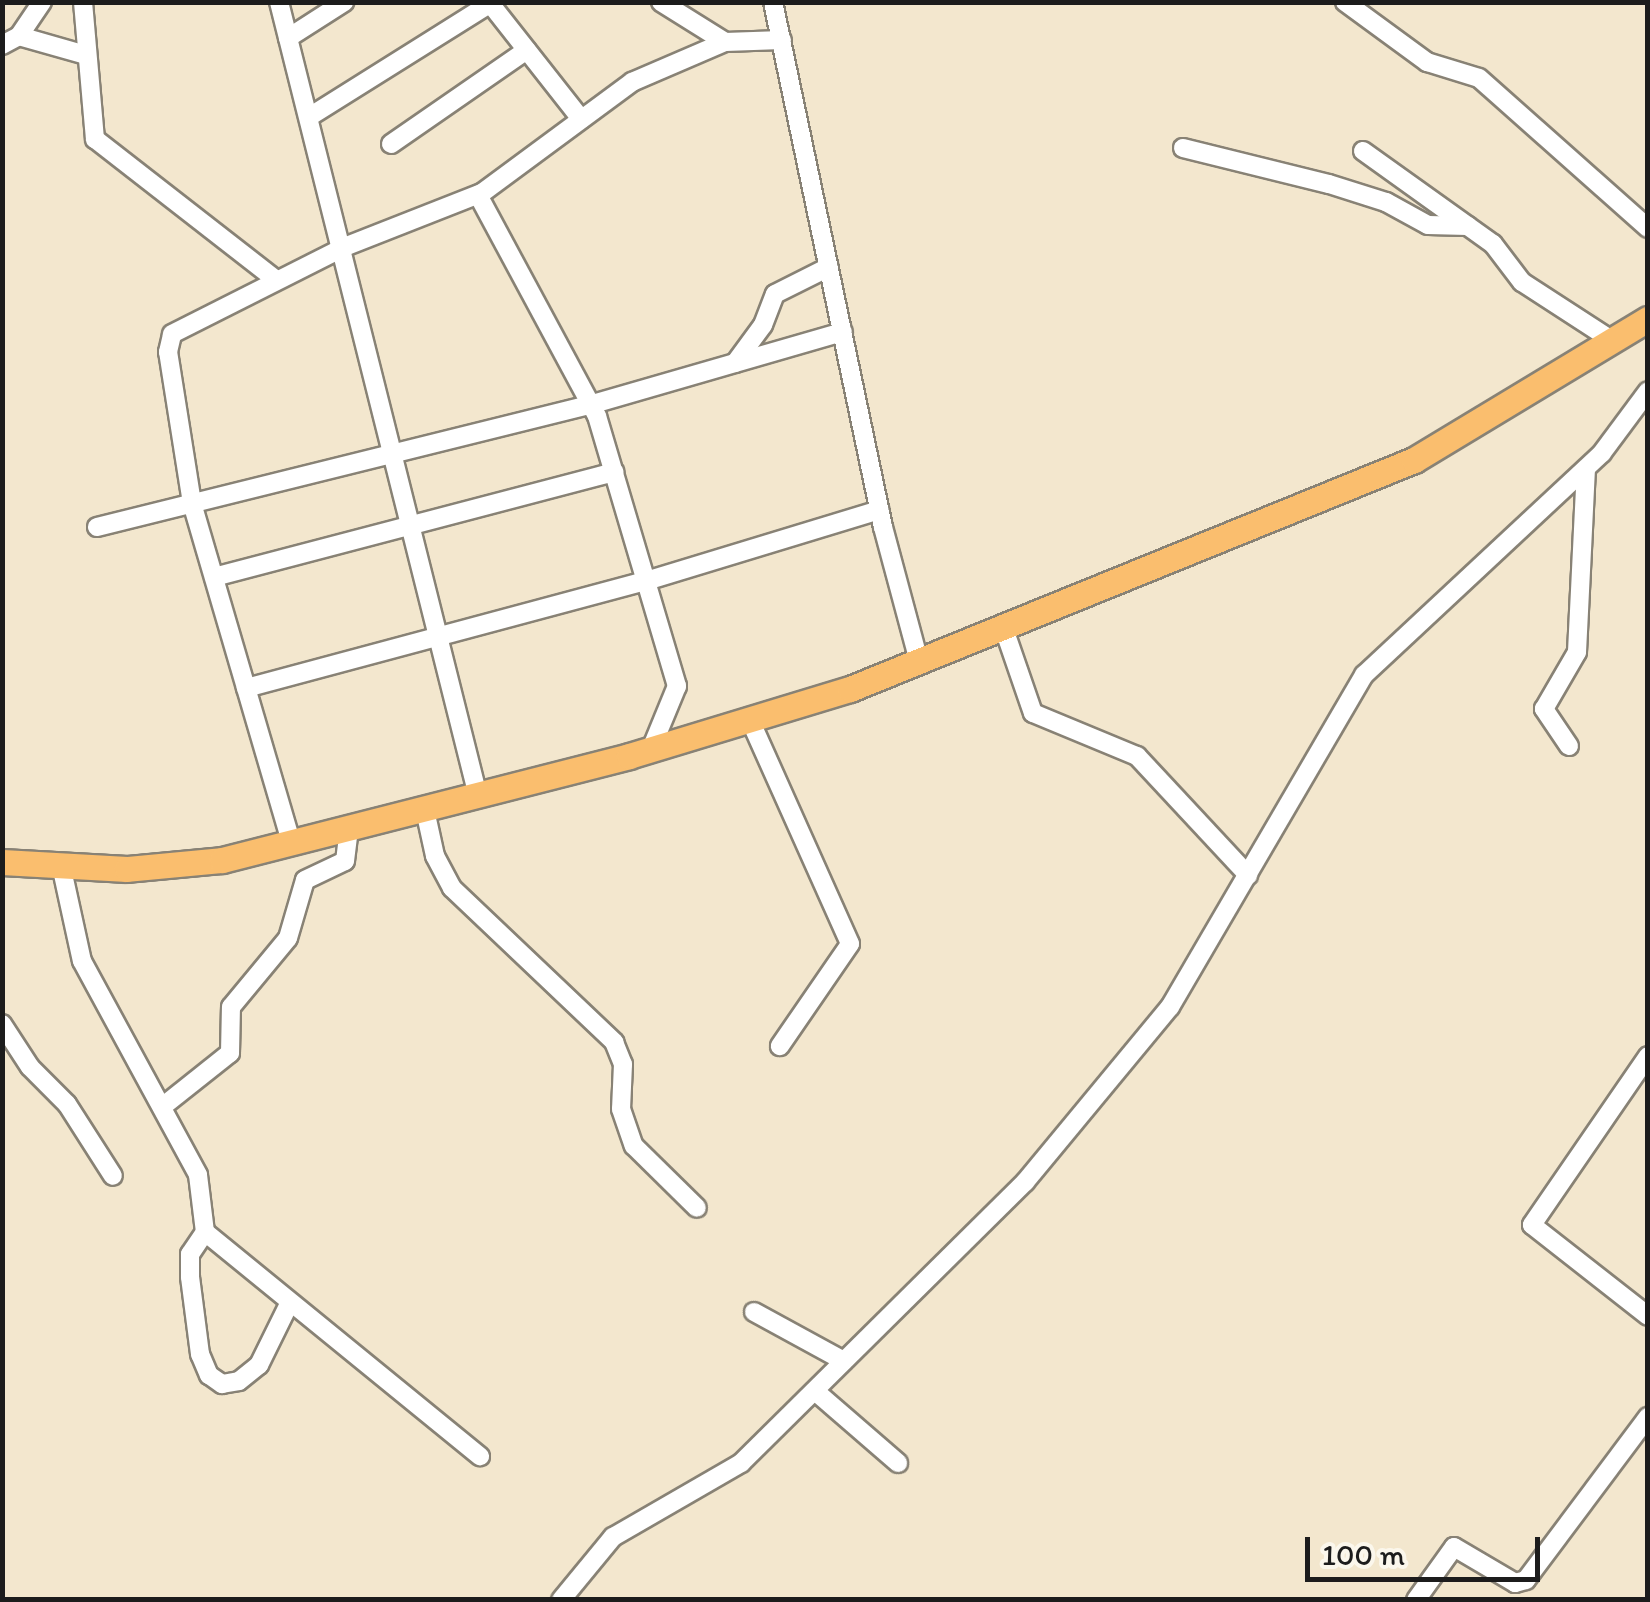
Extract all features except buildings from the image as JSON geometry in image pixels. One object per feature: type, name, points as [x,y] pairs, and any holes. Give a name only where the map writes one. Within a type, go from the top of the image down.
[{"type":"highway","points":[[2,862],[174,867],[292,845],[750,720],[919,661],[1414,460],[1648,319]]},
{"type":"street","points":[[42,2],[10,41],[86,55]]},
{"type":"street","points":[[83,2],[94,139],[276,280]]},
{"type":"street","points":[[278,2],[344,247],[434,633],[478,796]]},
{"type":"street","points":[[288,38],[344,2]]},
{"type":"street","points":[[661,2],[725,42]]},
{"type":"street","points":[[772,2],[880,510],[919,661]]},
{"type":"street","points":[[1345,2],[1427,62],[1479,78],[1648,228]]},
{"type":"street","points":[[309,116],[489,3],[581,120]]},
{"type":"street","points":[[292,845],[192,503],[168,343],[184,323],[344,247],[478,194],[632,82],[725,42],[782,40]]},
{"type":"street","points":[[391,144],[526,50]]},
{"type":"street","points":[[1183,148],[1330,184],[1386,202],[1428,225],[1468,226]]},
{"type":"street","points":[[1363,152],[1493,244],[1522,282],[1614,341]]},
{"type":"street","points":[[478,194],[592,404],[614,472],[677,686],[651,750]]},
{"type":"street","points":[[735,363],[763,325],[776,294],[830,267]]},
{"type":"street","points":[[98,527],[592,404],[843,332]]},
{"type":"street","points":[[560,1600],[613,1537],[724,1477],[1038,1169],[1170,1007],[1364,675],[1586,469],[1648,392]]},
{"type":"street","points":[[1569,746],[1544,710],[1578,652],[1586,469]]},
{"type":"street","points":[[214,577],[614,472]]},
{"type":"street","points":[[246,688],[434,633],[646,581],[880,510]]},
{"type":"street","points":[[1002,626],[1032,713],[1136,756],[1248,875]]},
{"type":"street","points":[[750,720],[850,944],[780,1046]]},
{"type":"street","points":[[425,810],[435,856],[452,888],[614,1042],[623,1064],[621,1110],[634,1146],[697,1208]]},
{"type":"street","points":[[162,1107],[230,1053],[231,1007],[288,938],[305,880],[345,861],[349,830]]},
{"type":"street","points":[[61,865],[82,962],[198,1175],[205,1232],[190,1254],[190,1277],[200,1354],[210,1375],[222,1384],[239,1381],[258,1365],[290,1302]]},
{"type":"street","points":[[2,1024],[30,1067],[67,1104],[113,1176]]},
{"type":"street","points":[[1648,1056],[1532,1225],[1648,1316]]},
{"type":"street","points":[[205,1232],[480,1456]]},
{"type":"street","points":[[754,1312],[844,1361]]},
{"type":"street","points":[[814,1390],[898,1464]]},
{"type":"street","points":[[1416,1600],[1454,1547],[1515,1583],[1526,1580],[1648,1417]]}]
